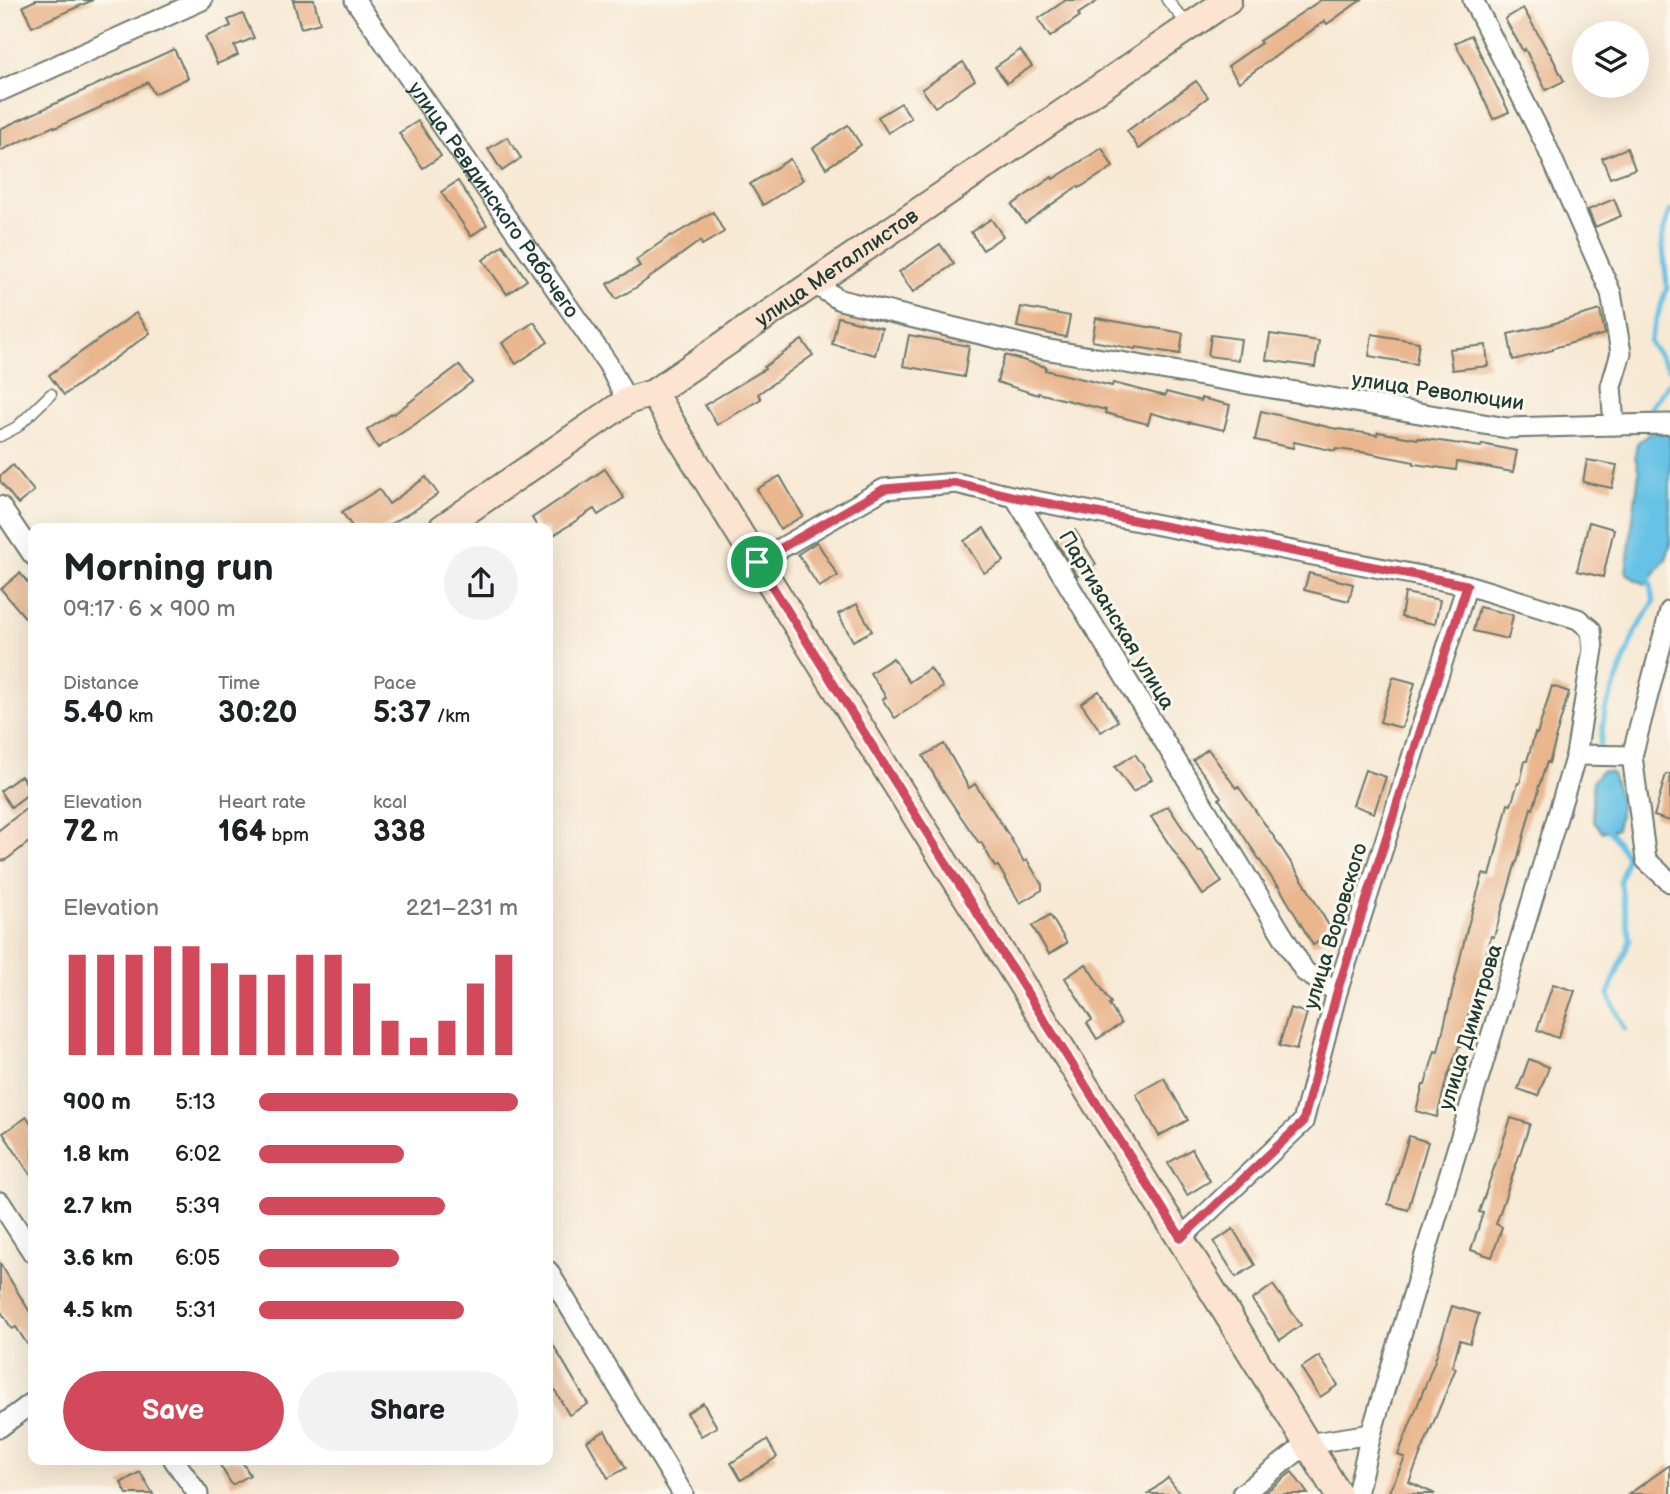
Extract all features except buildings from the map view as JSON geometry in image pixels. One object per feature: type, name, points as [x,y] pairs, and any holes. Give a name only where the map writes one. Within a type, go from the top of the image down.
[{"type":"street","points":[[0,91],[202,0]]},
{"type":"street","name":"улица Ревдинского Рабочего","points":[[355,0],[608,364],[627,401]]},
{"type":"street","name":"улица Металлистов","points":[[449,523],[627,401],[653,393],[1228,0]]},
{"type":"street","points":[[1473,0],[1546,145],[1611,293],[1621,352],[1611,386],[1614,425]]},
{"type":"street","name":"улица Революции","points":[[813,283],[840,300],[1038,348],[1507,428],[1670,424]]},
{"type":"street","points":[[653,393],[1338,1494]]},
{"type":"street","points":[[757,562],[884,489],[956,483],[1015,497],[1467,585]]},
{"type":"street","name":"Партизанская улица","points":[[1015,497],[1305,972],[1337,992]]},
{"type":"street","points":[[0,506],[28,548]]},
{"type":"street","name":"улица Димитрова","points":[[1357,1494],[1371,1434],[1576,755],[1593,649],[1591,630],[1578,619],[1467,585]]},
{"type":"street","name":"улица Воровского","points":[[1181,1238],[1303,1122],[1337,992],[1467,585]]},
{"type":"street","points":[[1670,611],[1632,756],[1646,860],[1670,882]]},
{"type":"street","points":[[1576,755],[1632,756]]},
{"type":"street","points":[[0,847],[28,825]]},
{"type":"street","points":[[0,1202],[28,1245]]},
{"type":"street","points":[[553,1278],[683,1494]]},
{"type":"street","points":[[0,1427],[28,1406]]},
{"type":"street","points":[[1242,1494],[1307,1444],[1371,1434]]},
{"type":"street","points":[[178,1465],[198,1494]]},
{"type":"lane","points":[[1167,0],[1189,26]]},
{"type":"lane","points":[[0,436],[17,427],[51,394]]},
{"type":"water","points":[[1650,433],[1670,434],[1670,546],[1666,559],[1646,584],[1635,580],[1626,572],[1639,472],[1635,456],[1637,443]]},
{"type":"water","points":[[1601,771],[1611,772],[1620,807],[1617,829],[1602,832],[1594,822],[1592,801],[1593,781]]},
{"type":"waterway","points":[[1670,211],[1662,237],[1667,287],[1649,342],[1670,370]]},
{"type":"waterway","points":[[1651,408],[1670,381]]},
{"type":"waterway","points":[[1600,746],[1605,711],[1635,632],[1654,602],[1649,575]]},
{"type":"waterway","points":[[1607,827],[1627,856],[1620,881],[1630,940],[1608,994],[1625,1029]]},
{"type":"route","points":[[956,483],[1015,497],[1467,585],[1337,992],[1303,1122],[1181,1238],[916,815],[757,562],[884,489],[956,483]]}]
